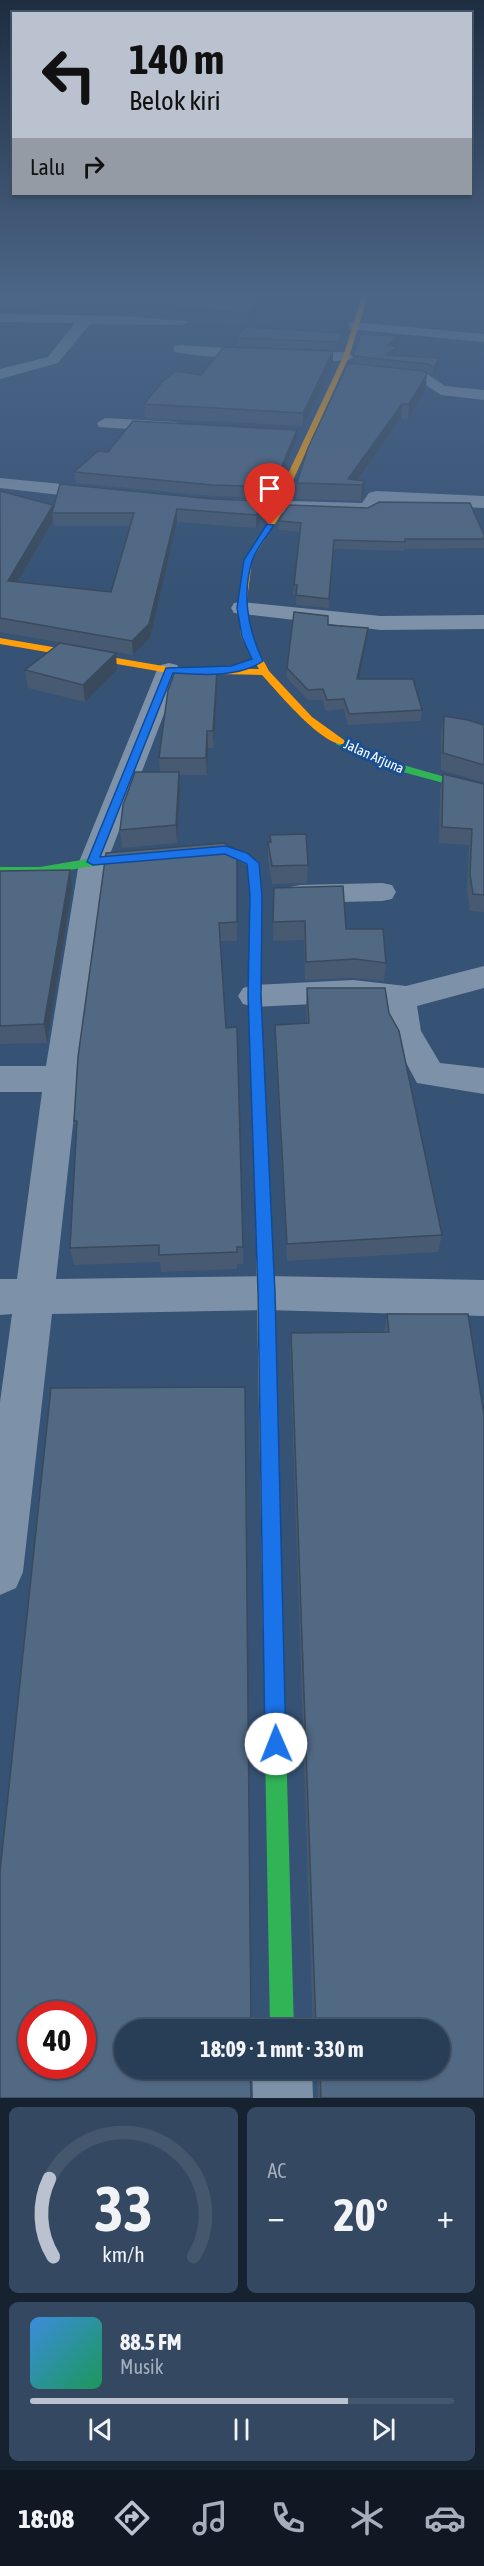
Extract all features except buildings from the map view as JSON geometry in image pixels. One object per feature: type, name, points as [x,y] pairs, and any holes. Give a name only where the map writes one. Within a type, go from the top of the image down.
[{"type":"street","name":"Jalan Arjuna","points":[[329,394],[290,478],[281,508],[248,560],[242,608],[246,637],[262,666],[308,719],[341,743],[373,759],[420,776],[484,791]]},
{"type":"street","points":[[105,423],[196,428]]},
{"type":"street","points":[[287,433],[310,434]]},
{"type":"street","points":[[0,483],[117,496]]},
{"type":"street","points":[[202,503],[281,508],[367,509],[376,497],[484,502]]},
{"type":"street","points":[[242,608],[381,623],[484,622]]},
{"type":"street","points":[[0,641],[169,670],[202,672],[262,666]]},
{"type":"street","points":[[0,1572],[17,1298],[61,1079],[93,862],[169,670]]},
{"type":"street","points":[[0,871],[40,871],[93,862],[226,850],[243,856],[253,863],[256,896],[254,996],[266,1293],[282,2019]]},
{"type":"street","points":[[256,896],[382,892]]},
{"type":"street","points":[[254,996],[369,991],[389,992],[400,999],[484,977]]},
{"type":"street","points":[[400,999],[405,1031],[429,1074],[484,1081]]},
{"type":"street","points":[[0,1079],[61,1079]]},
{"type":"street","points":[[17,1298],[266,1293],[484,1298]]},
{"type":"street","points":[[282,2079],[283,2098]]},
{"type":"traffic: fast","points":[[340,742],[374,759],[428,777],[484,791]]},
{"type":"traffic: fast","points":[[0,871],[40,871],[93,862],[226,850],[253,863],[256,896],[254,996],[262,1184]]},
{"type":"traffic: fast","points":[[273,1633],[282,2019]]},
{"type":"traffic: slow","points":[[329,394],[290,478],[281,508],[248,560],[242,608],[246,637],[265,672],[308,719],[340,742]]},
{"type":"traffic: slow","points":[[0,641],[169,670],[265,672]]},
{"type":"traffic: slow","points":[[262,1184],[273,1633]]},
{"type":"route","points":[[270,525],[248,560],[242,608],[246,637],[258,661],[232,669],[202,672],[169,670],[93,862],[226,850],[243,856],[253,863],[256,896],[254,996],[266,1293],[276,1744]]}]
